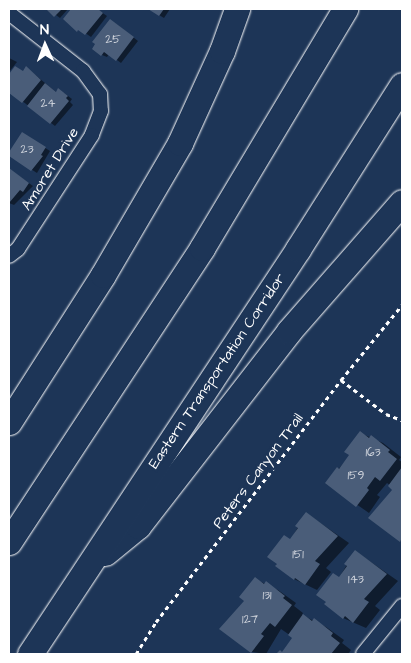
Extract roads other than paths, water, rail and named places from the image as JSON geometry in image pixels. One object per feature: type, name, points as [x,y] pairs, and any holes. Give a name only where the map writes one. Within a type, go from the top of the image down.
[{"type":"highway","points":[[9,422],[103,274],[180,143],[222,51],[238,9]]},
{"type":"highway","points":[[9,542],[202,248],[345,9]]},
{"type":"highway","name":"Eastern Transportation Corridor","points":[[30,654],[292,257],[402,85]]},
{"type":"highway","points":[[86,569],[138,526],[289,331],[402,202]]},
{"type":"street","name":"Amoret Drive","points":[[9,13],[83,71],[100,94],[101,111],[92,135],[18,249],[9,256]]},
{"type":"street","points":[[363,654],[402,606]]}]
